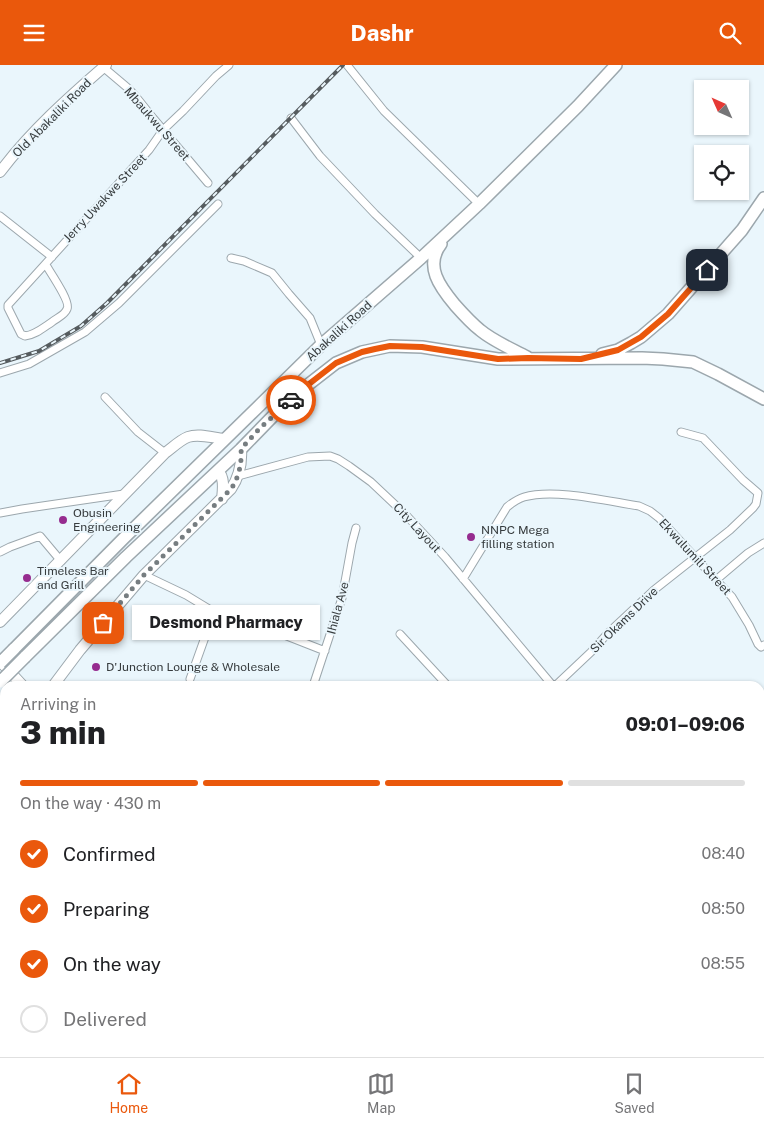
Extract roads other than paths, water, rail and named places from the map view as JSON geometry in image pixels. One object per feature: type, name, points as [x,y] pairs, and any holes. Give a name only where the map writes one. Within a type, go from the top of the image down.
[{"type":"highway","name":"Abakaliki Road","points":[[0,662],[321,345],[421,258],[479,204],[578,106],[616,65]]},
{"type":"highway","points":[[581,359],[618,350],[641,337],[668,314],[742,231],[764,198]]},
{"type":"highway","points":[[452,228],[436,250],[434,258],[435,273],[443,290],[463,314],[481,331],[528,358]]},
{"type":"highway","name":"Abakaliki Road","points":[[1,681],[126,557],[241,449],[260,428],[300,391],[336,363],[362,352],[390,346],[422,347],[498,359],[581,359]]},
{"type":"highway","points":[[581,359],[642,358],[693,362],[764,399]]},
{"type":"main road","name":"Old Abakaliki Road","points":[[0,172],[15,152],[46,120],[104,66]]},
{"type":"main road","points":[[0,622],[165,453],[188,437],[199,436],[224,439]]},
{"type":"main road","points":[[210,437],[213,450]]},
{"type":"main road","points":[[57,681],[80,650],[144,575],[231,489],[238,476],[242,458],[241,449]]},
{"type":"main road","points":[[218,471],[222,477],[222,499]]},
{"type":"main road","points":[[0,662],[18,681]]},
{"type":"street","name":"Jerry Uwakwe Street","points":[[46,265],[68,307],[63,314],[35,333],[25,337],[17,327],[8,305],[149,150],[163,130],[229,65]]},
{"type":"street","points":[[347,65],[384,111],[479,204]]},
{"type":"street","name":"Mbaukwu Street","points":[[104,66],[129,89],[208,183]]},
{"type":"street","points":[[291,117],[320,156],[374,215],[421,258]]},
{"type":"street","points":[[0,373],[29,364],[86,332],[119,303],[218,204]]},
{"type":"street","points":[[0,216],[52,257]]},
{"type":"street","points":[[231,258],[244,261],[272,273],[310,318],[321,345]]},
{"type":"street","points":[[105,397],[138,432],[165,453]]},
{"type":"street","points":[[681,432],[703,438],[743,481],[761,492]]},
{"type":"street","name":"City Layout","points":[[238,476],[308,457],[326,456],[338,459],[350,466],[392,501],[422,533],[550,681]]},
{"type":"street","name":"Sir Okams Drive","points":[[559,681],[654,591],[730,530],[753,507],[761,492]]},
{"type":"street","points":[[0,513],[127,494]]},
{"type":"street","name":"Ekwulumili Street","points":[[463,579],[507,507],[516,501],[534,495],[563,494],[639,506],[659,518],[732,597],[749,625],[758,645],[761,647],[764,645]]},
{"type":"street","name":"Ihiala Ave","points":[[315,681],[342,597],[356,528]]},
{"type":"street","points":[[0,552],[40,536],[61,561]]},
{"type":"street","points":[[716,580],[748,553],[764,543]]},
{"type":"street","points":[[144,575],[186,595],[214,612],[274,631],[326,651]]},
{"type":"street","points":[[190,679],[214,612]]},
{"type":"street","points":[[400,634],[443,681]]},
{"type":"railway","points":[[0,363],[39,351],[81,326],[107,303],[343,65]]},
{"type":"place","name":"Obusin Engineering","points":[[63,520]]},
{"type":"place","name":"NNPC Mega filling station","points":[[471,537]]},
{"type":"place","name":"Timeless Bar and Grill","points":[[27,578]]},
{"type":"place","name":"Desmond Pharmacy","points":[[103,623]]},
{"type":"place","name":"D'Junction Lounge & Wholesale","points":[[96,667]]}]
